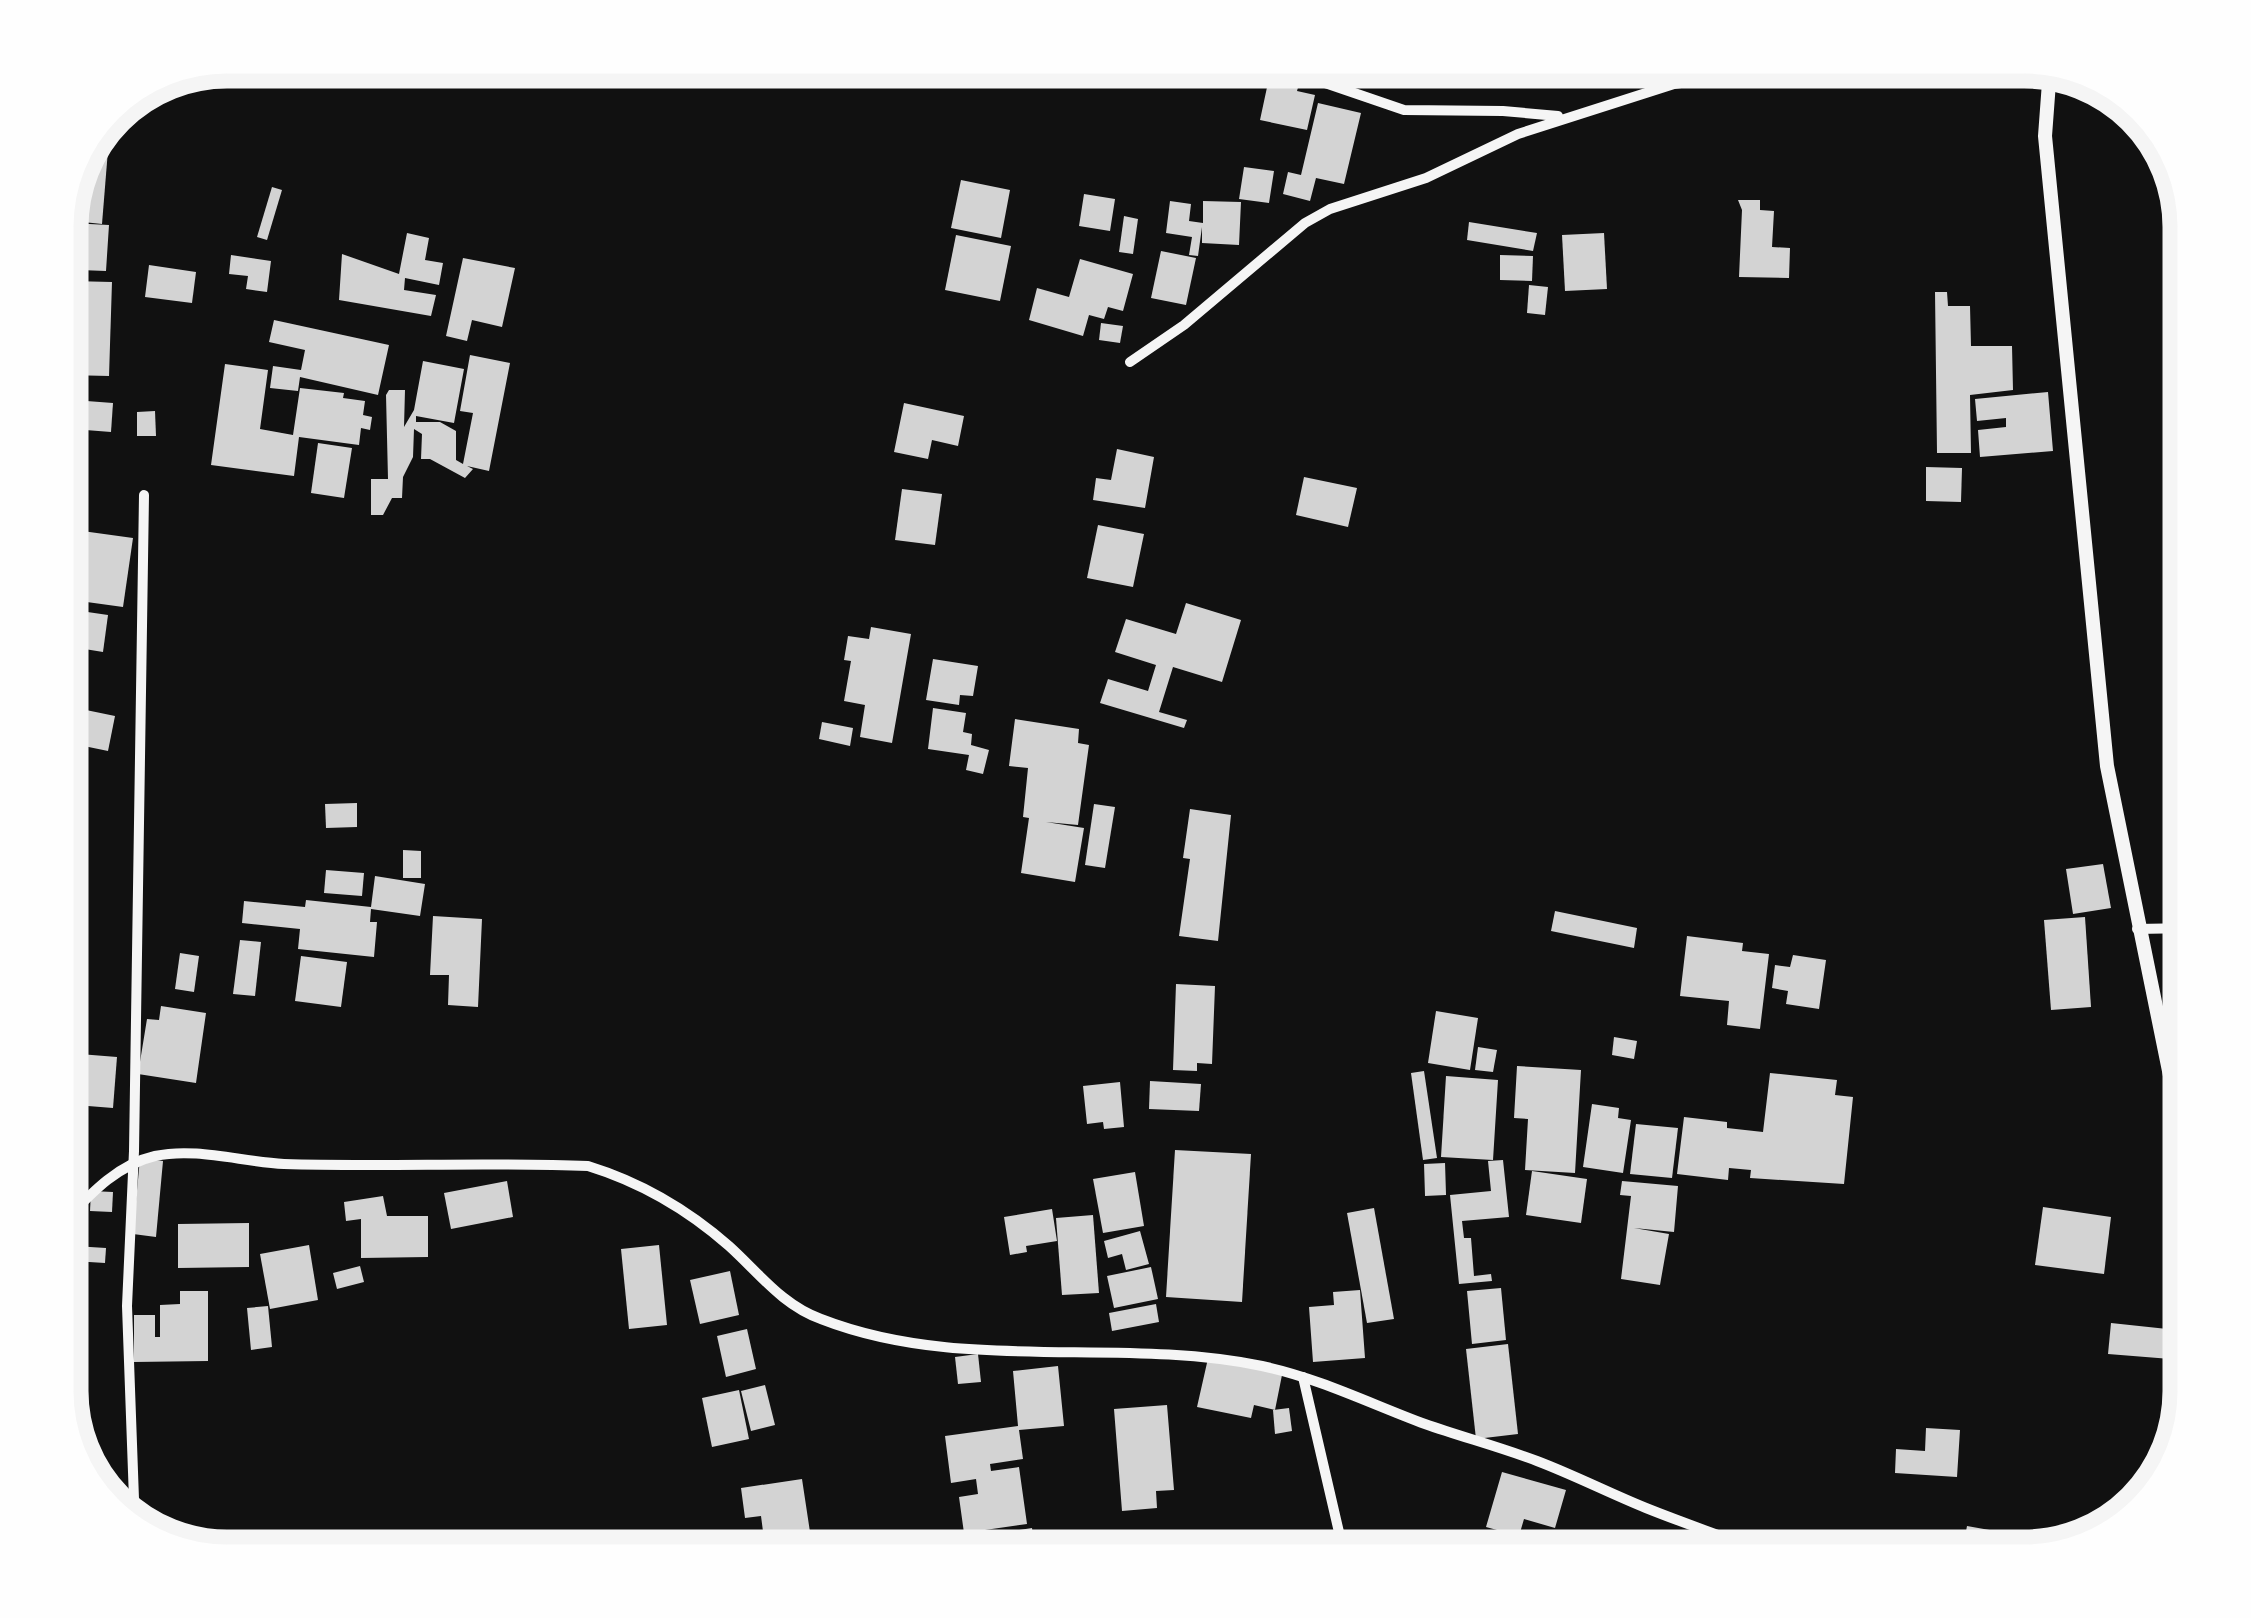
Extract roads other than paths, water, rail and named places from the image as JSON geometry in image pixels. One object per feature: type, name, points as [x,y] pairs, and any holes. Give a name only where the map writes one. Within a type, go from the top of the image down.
[{"type":"main road","points":[[2049,84],[2044,136],[2107,766],[2170,1082]]},
{"type":"street","points":[[1320,81],[1405,110],[1565,117]]},
{"type":"street","points":[[1130,362],[1184,326],[1305,223],[1330,209],[1426,178],[1565,117],[1695,81]]},
{"type":"street","points":[[134,1503],[127,1306],[144,495]]},
{"type":"street","points":[[2137,929],[2170,928]]},
{"type":"street","points":[[81,1204],[133,1164],[155,1156],[182,1154],[279,1164],[588,1166],[630,1179],[669,1203],[726,1244],[783,1299],[817,1318],[860,1332],[1020,1354],[1196,1355],[1303,1377],[1537,1461],[1725,1537]]},
{"type":"street","points":[[1303,1377],[1341,1537]]}]
